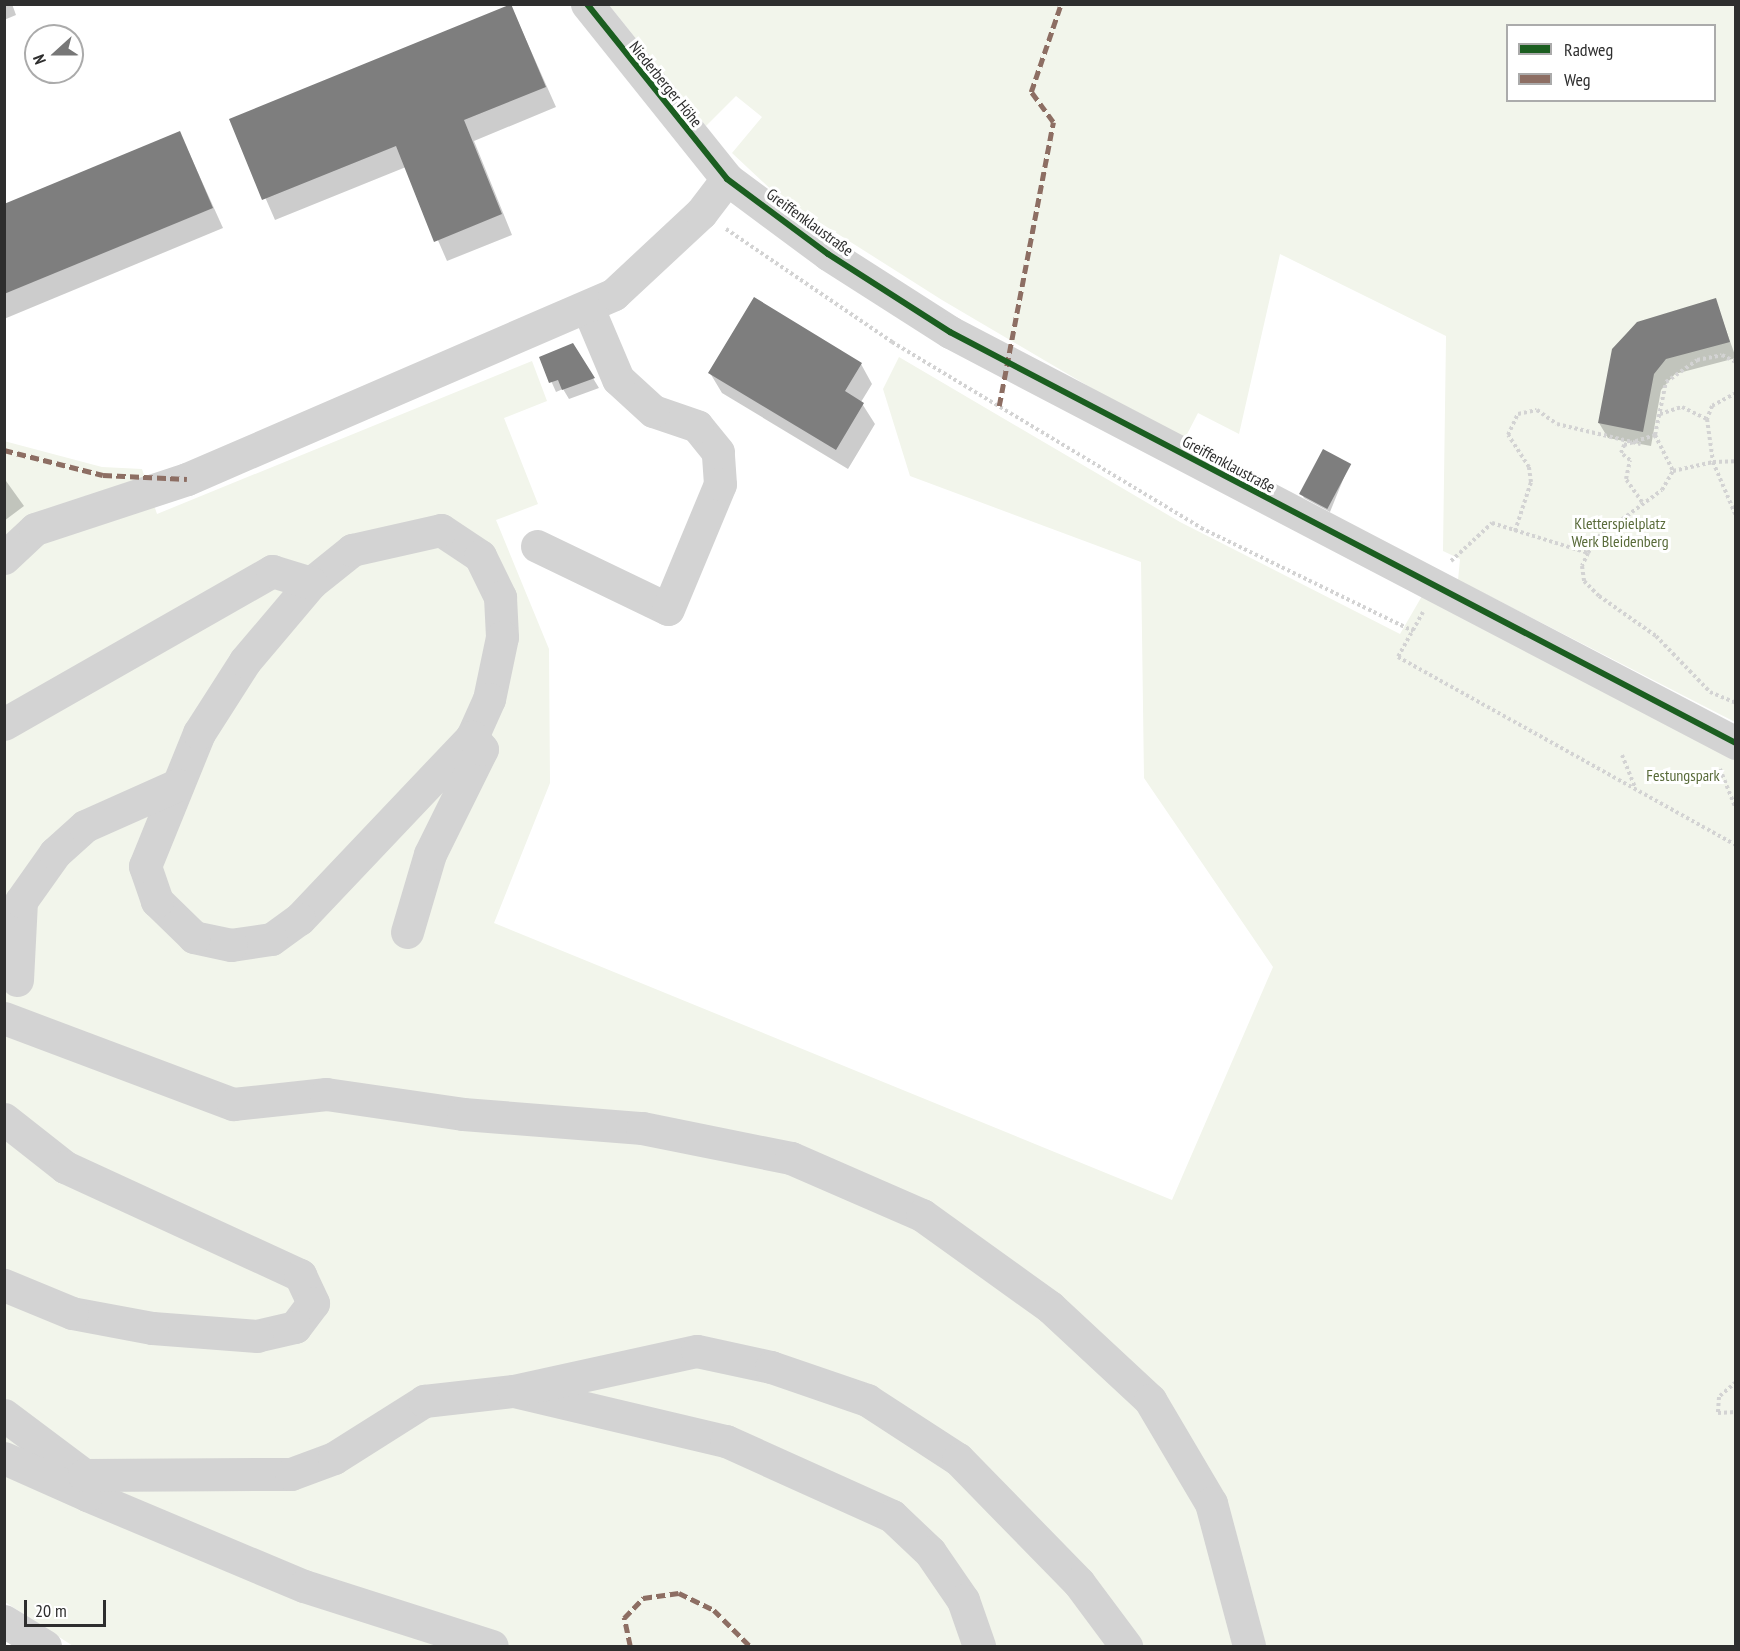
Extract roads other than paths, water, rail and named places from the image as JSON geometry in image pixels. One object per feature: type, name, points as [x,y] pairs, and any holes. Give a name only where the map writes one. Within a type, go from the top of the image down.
[{"type":"street","name":"Niederberger Höhe","points":[[587,4],[727,178]]},
{"type":"street","points":[[4,558],[35,529],[187,479],[588,308],[614,294],[701,213],[727,178]]},
{"type":"street","name":"Greiffenklaustraße","points":[[727,178],[828,254],[950,332],[1736,743]]},
{"type":"street","points":[[537,546],[668,609],[720,484],[718,452],[697,426],[653,411],[618,379],[588,308]]},
{"type":"street","points":[[441,530],[480,556],[500,597],[502,637],[489,699],[472,737],[299,919],[271,939],[231,945],[194,937],[157,901],[145,866],[199,733],[244,661],[310,583],[352,550],[410,534],[441,530]]},
{"type":"street","points":[[4,724],[272,571],[310,583]]},
{"type":"street","points":[[407,932],[430,854],[482,749],[472,737]]},
{"type":"street","points":[[17,980],[21,901],[55,854],[85,826],[177,785]]},
{"type":"street","points":[[4,1018],[233,1104],[326,1094],[463,1114],[642,1128],[792,1158],[922,1215],[1050,1307],[1150,1400],[1211,1503],[1249,1647]]},
{"type":"street","points":[[4,1119],[65,1167],[300,1275],[313,1303],[295,1327],[257,1336],[152,1328],[72,1313],[4,1285]]},
{"type":"street","points":[[4,1415],[86,1485],[291,1474],[334,1458],[424,1401],[513,1391],[697,1351],[771,1367],[867,1400],[958,1459],[1079,1583],[1126,1647]]},
{"type":"street","points":[[513,1391],[726,1441],[892,1516],[930,1552],[963,1600],[979,1647]]},
{"type":"street","points":[[4,1458],[86,1485],[304,1586],[483,1643]]},
{"type":"street","points":[[4,1621],[45,1647]]},
{"type":"street","points":[[438,1647],[483,1643]]},
{"type":"park label","name":"Kletterspielplatz Werk Bleidenberg","points":[[1620,532]]},
{"type":"park label","name":"Festungspark","points":[[1683,775]]}]
